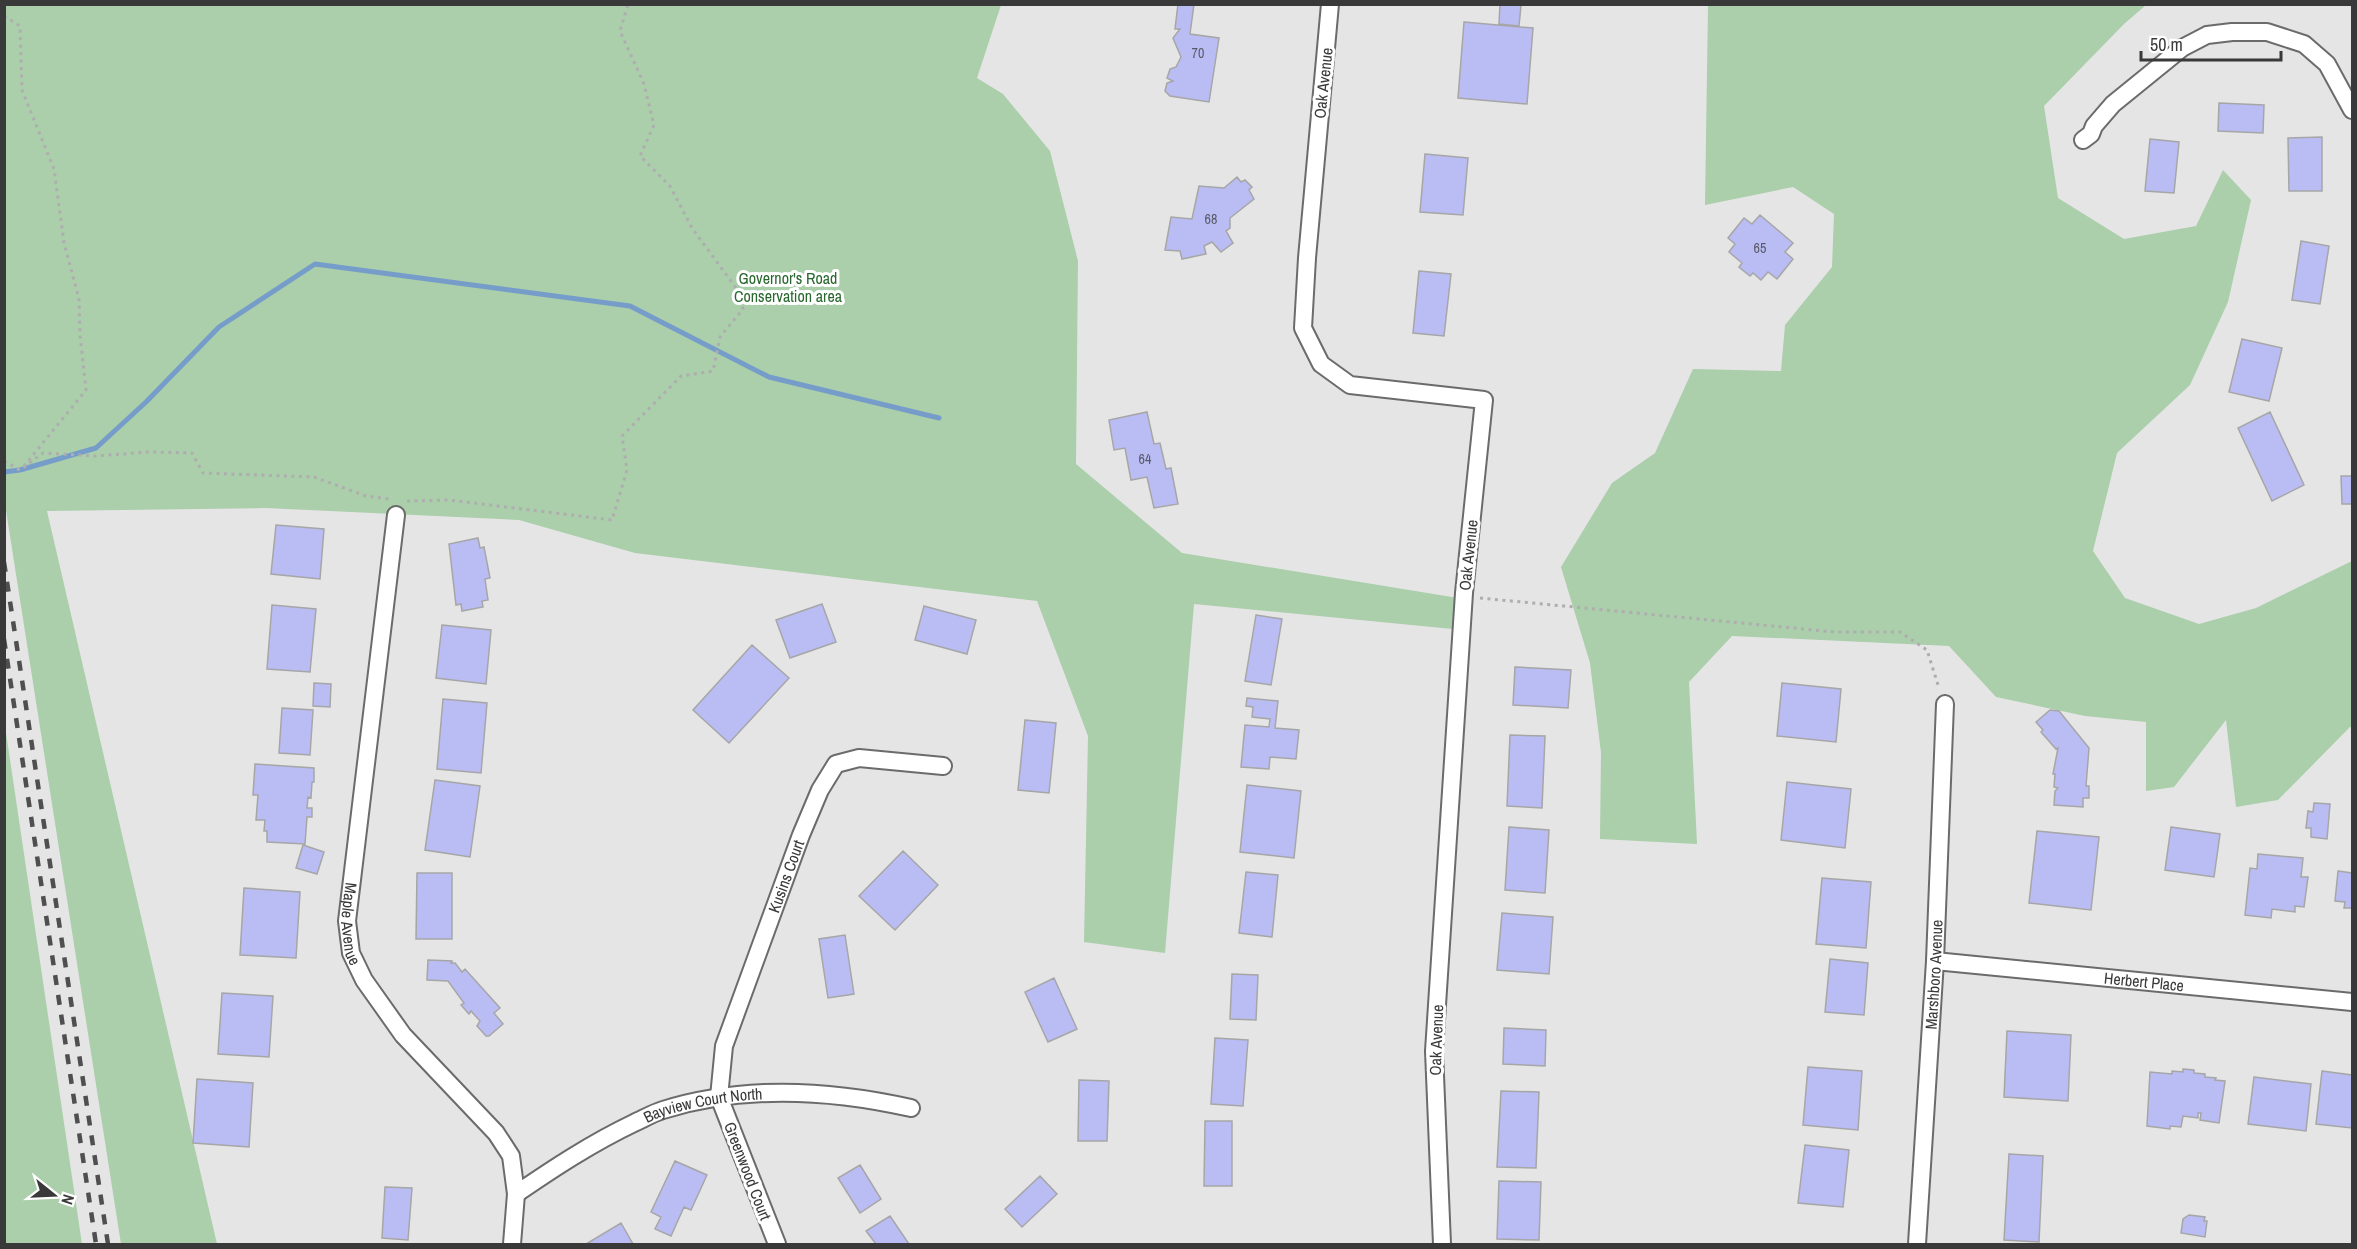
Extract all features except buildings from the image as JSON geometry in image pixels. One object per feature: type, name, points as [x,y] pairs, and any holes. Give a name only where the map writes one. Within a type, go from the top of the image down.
[{"type":"street","name":"Oak Avenue","points":[[1330,4],[1307,258],[1303,328],[1322,364],[1350,385],[1484,400],[1464,593],[1434,1050],[1442,1245]]},
{"type":"street","points":[[2083,140],[2091,134],[2094,126],[2113,104],[2182,48],[2207,35],[2232,32],[2267,32],[2304,45],[2327,64],[2352,110]]},
{"type":"street","name":"Maple Avenue","points":[[398,505],[347,921],[351,953],[364,980],[403,1035],[496,1133],[512,1156],[516,1194],[512,1245]]},
{"type":"street","name":"Marshboro Avenue","points":[[1917,1245],[1935,961],[1944,704]]},
{"type":"street","name":"Kusins Court","points":[[719,1097],[724,1046],[801,835],[820,790],[836,764],[859,758],[943,766]]},
{"type":"street","name":"Herbert Place","points":[[1935,961],[2352,1002]]},
{"type":"street","name":"Bayview Court North","points":[[516,1194],[561,1163],[613,1133],[661,1110],[719,1097],[799,1092],[866,1098],[911,1108]]},
{"type":"street","name":"Greenwood Court","points":[[719,1097],[777,1245]]},
{"type":"path","points":[[20,470],[43,453],[95,456],[149,452],[192,453],[203,473],[314,477],[398,505],[449,500],[612,520],[627,470],[622,436],[681,376],[713,371],[720,337],[743,309],[736,288],[692,228],[670,186],[640,156],[654,125],[644,84],[620,31],[628,4]]},
{"type":"path","points":[[4,16],[20,26],[22,90],[54,169],[64,243],[79,298],[86,390],[20,470]]},
{"type":"path","points":[[4,461],[20,470]]},
{"type":"path","points":[[1480,598],[1835,632],[1899,632],[1927,650],[1944,704]]},
{"type":"green space","name":"Governor's Road Conservation area","points":[[4,5],[1001,5],[977,78],[1003,94],[1050,151],[1078,261],[1076,464],[1182,553],[1464,599],[1463,630],[1194,604],[1165,953],[1084,942],[1088,736],[1037,601],[635,553],[519,520],[266,508],[47,511],[217,1244],[121,1244],[5,504]]},
{"type":"green space","points":[[1708,5],[2146,5],[2124,24],[2044,106],[2058,198],[2124,239],[2196,226],[2223,170],[2251,200],[2228,302],[2190,385],[2117,453],[2093,551],[2125,598],[2199,624],[2256,608],[2352,561],[2352,727],[2278,800],[2236,807],[2226,720],[2174,787],[2146,791],[2146,722],[2085,716],[1996,697],[1949,646],[1732,636],[1689,682],[1697,844],[1600,839],[1601,753],[1590,663],[1561,567],[1612,483],[1655,453],[1693,369],[1781,371],[1785,325],[1832,267],[1834,214],[1793,187],[1705,205]]},
{"type":"green space","points":[[5,726],[82,1244],[5,1244]]},
{"type":"waterway","points":[[4,472],[20,470],[96,448],[146,402],[219,327],[315,264],[630,306],[769,377],[939,418]]},
{"type":"railway","points":[[4,562],[108,1244]]},
{"type":"railway","points":[[4,639],[96,1244]]}]
